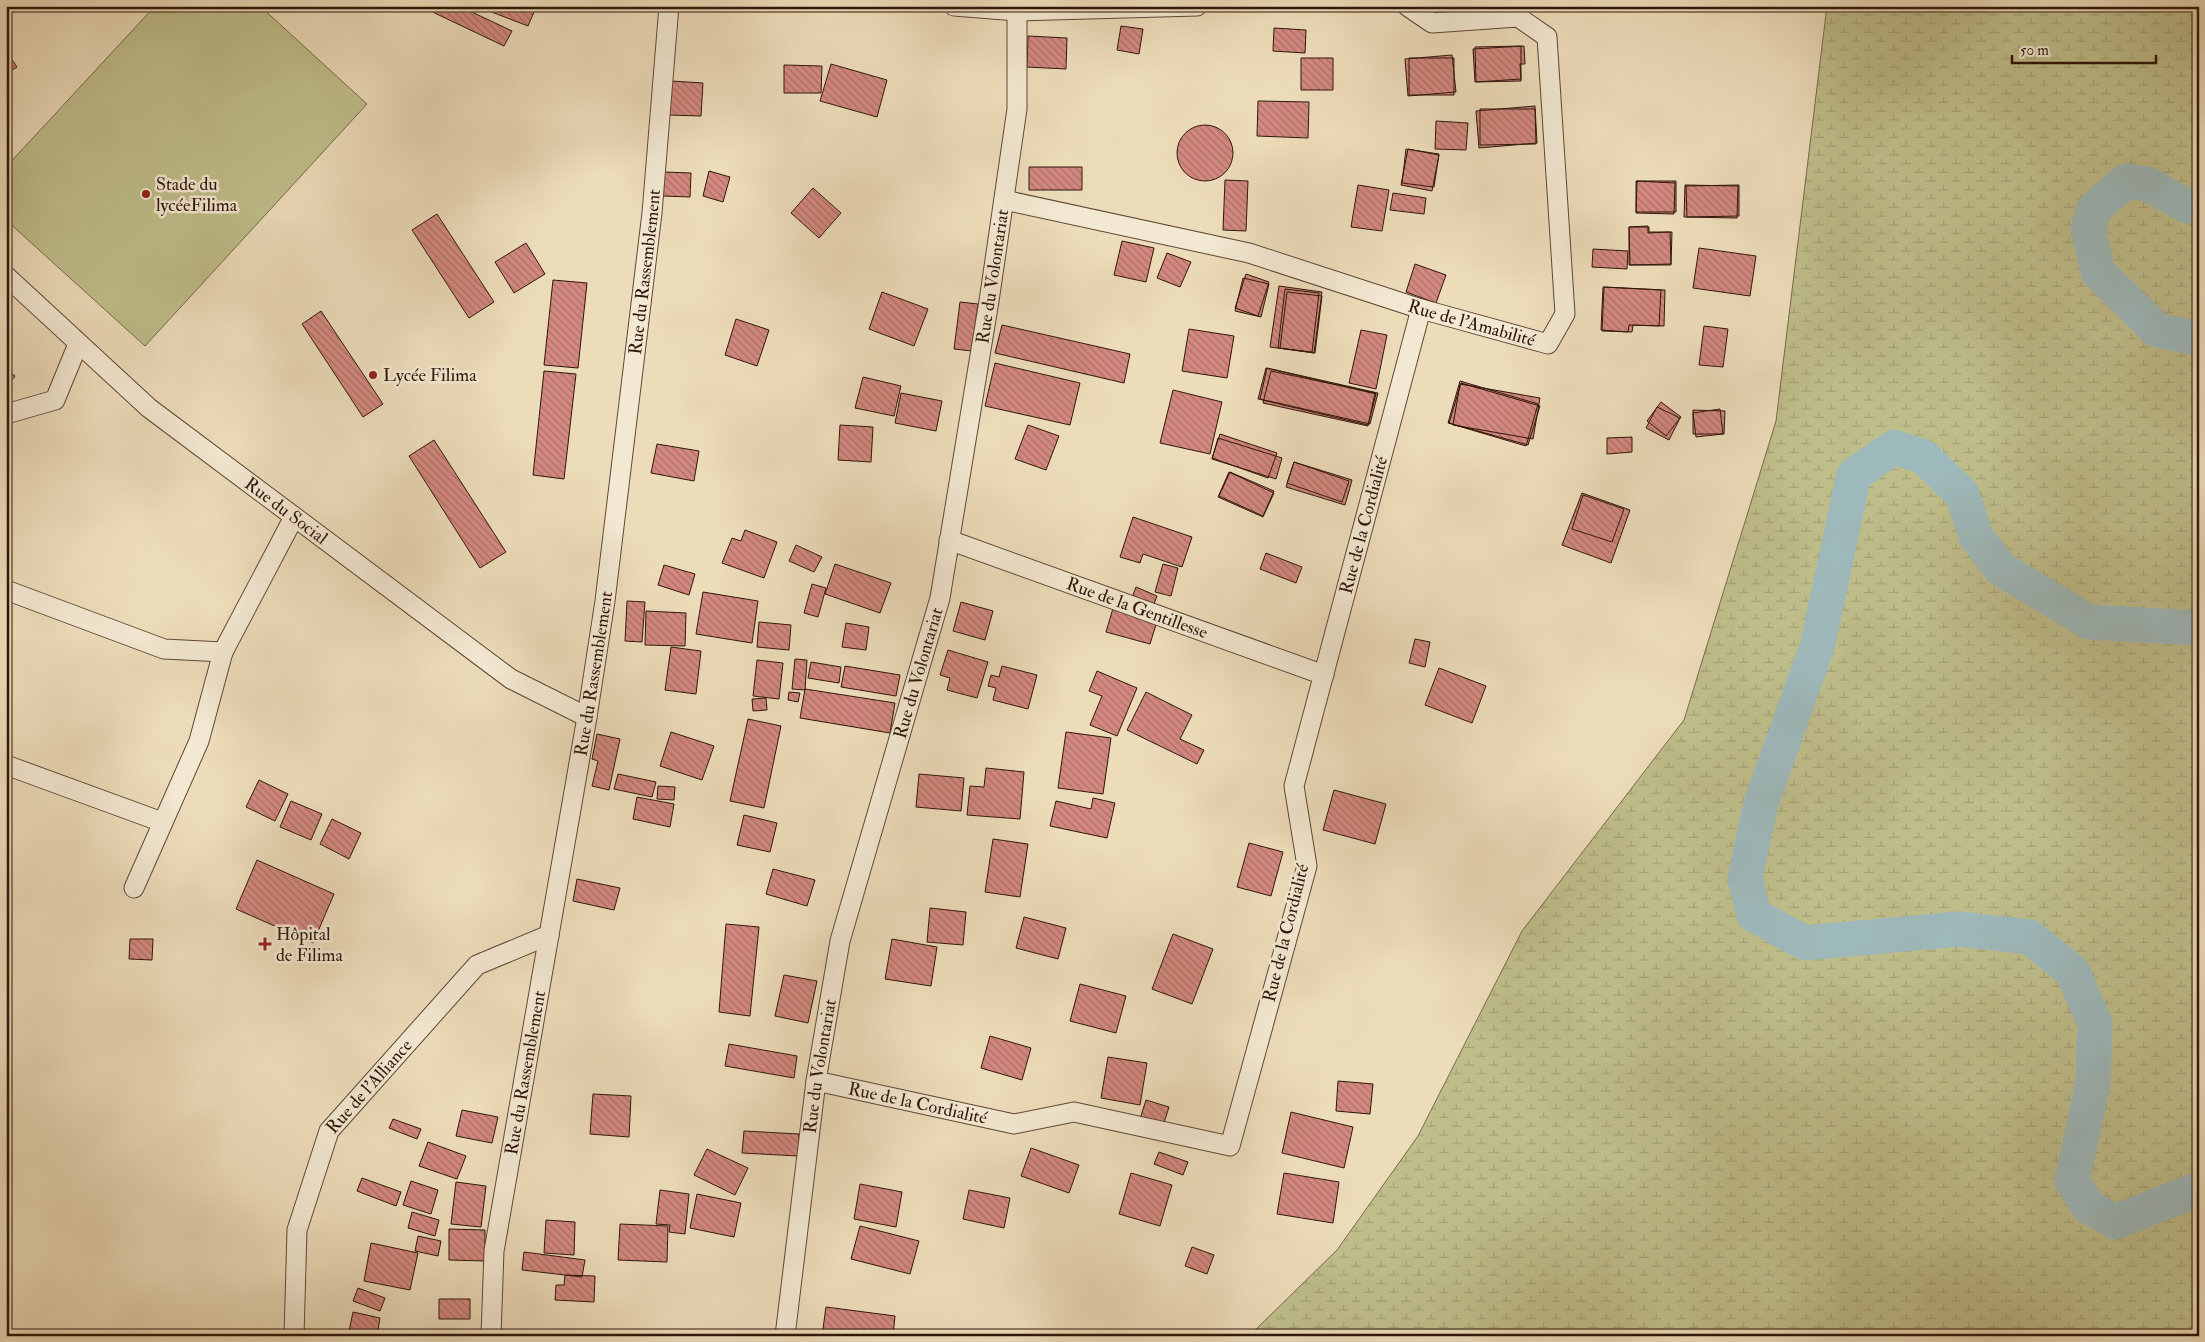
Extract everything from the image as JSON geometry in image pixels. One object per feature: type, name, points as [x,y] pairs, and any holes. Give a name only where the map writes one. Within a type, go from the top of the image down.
[{"type":"street","name":"Rue du Rassemblement","points":[[491,1336],[494,1251],[587,717],[605,601],[652,214],[669,6]]},
{"type":"street","points":[[954,6],[1017,9],[1197,6]]},
{"type":"street","name":"Rue de l'Amabilité","points":[[1004,200],[1249,253],[1421,309],[1548,344],[1566,314],[1547,36],[1518,17],[1432,22],[1407,6]]},
{"type":"street","name":"Rue du Volontariat","points":[[785,1336],[816,1081],[840,941],[940,598],[1017,109],[1017,9]]},
{"type":"street","name":"Rue du Social","points":[[6,276],[149,408],[511,679],[587,717]]},
{"type":"street","name":"Rue de la Cordialité","points":[[816,1081],[1014,1124],[1074,1112],[1230,1146],[1307,866],[1294,786],[1421,309]]},
{"type":"street","points":[[6,414],[55,400],[78,344]]},
{"type":"street","points":[[134,888],[199,741],[223,652],[294,517]]},
{"type":"street","name":"Rue de la Gentillesse","points":[[949,540],[1324,675]]},
{"type":"street","points":[[6,590],[164,650],[223,652]]},
{"type":"street","points":[[6,765],[162,822]]},
{"type":"street","name":"Rue de l'Alliance","points":[[294,1336],[296,1230],[329,1131],[477,965],[549,935]]},
{"type":"green space","name":"Stade du lycéeFilima","points":[[155,6],[260,6],[367,104],[145,346],[6,220],[6,167]]},
{"type":"green space","points":[[1827,6],[2199,6],[2199,1336],[1249,1336],[1337,1250],[1418,1136],[1522,931],[1684,720],[1776,421]]},
{"type":"building","points":[[420,6],[459,6],[512,31],[504,46]]},
{"type":"building","points":[[491,6],[519,6],[534,12],[528,26],[489,11]]},
{"type":"building","points":[[1121,26],[1143,29],[1139,54],[1117,50]]},
{"type":"building","points":[[1274,28],[1306,30],[1305,53],[1273,51]]},
{"type":"building","points":[[1028,36],[1067,38],[1066,69],[1027,67]]},
{"type":"building","points":[[1521,46],[1521,81],[1476,82],[1475,47]]},
{"type":"building","points":[[1524,46],[1525,64],[1520,64],[1521,79],[1475,82],[1473,49]]},
{"type":"building","points":[[6,51],[17,67],[6,74]]},
{"type":"building","points":[[1452,55],[1456,92],[1408,96],[1405,59]]},
{"type":"building","points":[[1301,58],[1333,58],[1333,90],[1301,90]]},
{"type":"building","points":[[1409,58],[1454,58],[1454,95],[1409,95]]},
{"type":"building","points":[[831,64],[887,80],[877,117],[820,101]]},
{"type":"building","points":[[784,65],[822,66],[821,93],[784,93]]},
{"type":"building","points":[[671,81],[703,83],[701,116],[669,115]]},
{"type":"building","points":[[1258,101],[1309,102],[1308,138],[1257,136]]},
{"type":"building","points":[[1535,106],[1537,143],[1479,148],[1476,111]]},
{"type":"building","points":[[1480,109],[1535,109],[1536,144],[1480,145]]},
{"type":"building","points":[[1436,121],[1468,123],[1466,150],[1435,149]]},
{"type":"building","points":[[1205,125],[1216,127],[1225,133],[1231,142],[1233,153],[1231,164],[1225,173],[1216,179],[1205,181],[1194,179],[1185,173],[1179,164],[1177,153],[1179,142],[1185,133],[1194,127]]},
{"type":"building","points":[[1406,149],[1439,154],[1434,187],[1402,183]]},
{"type":"building","points":[[1408,149],[1439,155],[1432,191],[1401,185]]},
{"type":"building","points":[[1029,167],[1082,167],[1082,190],[1029,190]]},
{"type":"building","points":[[709,171],[730,177],[723,202],[703,196]]},
{"type":"building","points":[[664,172],[691,173],[690,197],[663,196]]},
{"type":"building","points":[[1225,180],[1248,181],[1246,231],[1223,230]]},
{"type":"building","points":[[1636,181],[1676,181],[1676,212],[1636,212]]},
{"type":"building","points":[[1637,181],[1675,183],[1674,214],[1636,213]]},
{"type":"building","points":[[1358,185],[1389,190],[1382,231],[1351,227]]},
{"type":"building","points":[[1685,185],[1738,186],[1737,218],[1684,217]]},
{"type":"building","points":[[1739,185],[1739,216],[1687,217],[1686,186]]},
{"type":"building","points":[[813,188],[841,213],[819,238],[791,213]]},
{"type":"building","points":[[1393,193],[1426,198],[1424,214],[1390,210]]},
{"type":"building","points":[[437,214],[494,302],[469,318],[412,230]]},
{"type":"building","points":[[1648,226],[1648,233],[1670,232],[1671,264],[1630,265],[1629,227]]},
{"type":"building","points":[[1629,227],[1649,227],[1649,232],[1672,232],[1671,265],[1629,265]]},
{"type":"building","points":[[1122,241],[1154,248],[1146,282],[1114,275]]},
{"type":"building","points":[[526,243],[545,274],[514,293],[495,262]]},
{"type":"building","points":[[1699,248],[1756,256],[1750,296],[1693,288]]},
{"type":"building","points":[[1593,249],[1628,251],[1627,269],[1592,267]]},
{"type":"building","points":[[1167,253],[1191,262],[1180,287],[1157,278]]},
{"type":"building","points":[[1415,264],[1446,275],[1436,303],[1406,292]]},
{"type":"building","points":[[1246,274],[1269,282],[1258,316],[1235,308]]},
{"type":"building","points":[[1243,278],[1269,284],[1261,317],[1235,311]]},
{"type":"building","points":[[553,280],[587,283],[578,368],[544,365]]},
{"type":"building","points":[[1279,286],[1322,292],[1314,353],[1270,347]]},
{"type":"building","points":[[1603,287],[1661,290],[1659,326],[1629,325],[1628,332],[1601,330]]},
{"type":"building","points":[[1604,287],[1665,290],[1664,326],[1633,325],[1632,332],[1602,331]]},
{"type":"building","points":[[1285,289],[1319,293],[1312,352],[1278,348]]},
{"type":"building","points":[[882,292],[928,309],[914,346],[869,329]]},
{"type":"building","points":[[1287,292],[1322,296],[1315,353],[1280,348]]},
{"type":"building","points":[[960,302],[978,304],[972,351],[954,349]]},
{"type":"building","points":[[321,311],[383,404],[363,417],[302,324]]},
{"type":"building","points":[[736,319],[769,330],[757,366],[725,355]]},
{"type":"building","points":[[1002,325],[1130,354],[1124,383],[995,353]]},
{"type":"building","points":[[1704,326],[1728,329],[1723,367],[1699,365]]},
{"type":"building","points":[[1189,329],[1234,336],[1227,378],[1182,371]]},
{"type":"building","points":[[1361,330],[1387,335],[1376,389],[1349,383]]},
{"type":"building","points":[[995,363],[1080,383],[1070,425],[985,406]]},
{"type":"building","points":[[1266,368],[1376,394],[1368,425],[1258,399]]},
{"type":"building","points":[[1267,368],[1378,393],[1370,424],[1260,399]]},
{"type":"building","points":[[6,369],[15,376],[6,388]]},
{"type":"building","points":[[544,371],[576,374],[564,479],[533,475]]},
{"type":"building","points":[[1271,371],[1375,393],[1368,426],[1263,403]]},
{"type":"building","points":[[863,377],[901,386],[894,416],[855,408]]},
{"type":"building","points":[[1460,381],[1538,404],[1526,446],[1448,423]]},
{"type":"building","points":[[1461,383],[1540,406],[1528,445],[1449,423]]},
{"type":"building","points":[[1460,384],[1540,398],[1533,439],[1453,425]]},
{"type":"building","points":[[1173,390],[1222,402],[1210,454],[1160,443]]},
{"type":"building","points":[[901,393],[942,401],[936,431],[895,423]]},
{"type":"building","points":[[1661,402],[1681,417],[1666,436],[1647,421]]},
{"type":"building","points":[[1657,407],[1680,418],[1669,440],[1646,428]]},
{"type":"building","points":[[1720,409],[1723,434],[1696,437],[1693,413]]},
{"type":"building","points":[[1693,410],[1725,411],[1724,434],[1693,434]]},
{"type":"building","points":[[840,425],[873,427],[871,462],[838,460]]},
{"type":"building","points":[[1028,425],[1059,436],[1046,470],[1015,459]]},
{"type":"building","points":[[1220,434],[1277,453],[1268,478],[1212,458]]},
{"type":"building","points":[[1632,437],[1632,452],[1607,454],[1607,438]]},
{"type":"building","points":[[1218,438],[1282,458],[1276,479],[1212,459]]},
{"type":"building","points":[[434,440],[506,552],[480,568],[409,456]]},
{"type":"building","points":[[657,444],[699,451],[694,481],[651,473]]},
{"type":"building","points":[[1294,462],[1352,480],[1345,505],[1286,487]]},
{"type":"building","points":[[1294,462],[1349,481],[1342,502],[1287,483]]},
{"type":"building","points":[[1229,472],[1274,493],[1263,517],[1218,497]]},
{"type":"building","points":[[1230,472],[1274,491],[1263,516],[1219,496]]},
{"type":"building","points":[[1582,493],[1630,510],[1611,563],[1562,545]]},
{"type":"building","points":[[1583,495],[1624,509],[1612,542],[1572,529]]},
{"type":"building","points":[[1133,517],[1192,537],[1182,567],[1143,554],[1140,563],[1120,557]]},
{"type":"building","points":[[745,530],[777,542],[764,578],[722,563],[732,538],[741,541]]},
{"type":"building","points":[[796,545],[822,557],[814,572],[789,561]]},
{"type":"building","points":[[1266,553],[1302,567],[1296,583],[1260,569]]},
{"type":"building","points":[[835,564],[891,583],[880,613],[825,594]]},
{"type":"building","points":[[1163,564],[1178,568],[1171,596],[1155,592]]},
{"type":"building","points":[[664,565],[695,574],[689,595],[658,585]]},
{"type":"building","points":[[812,584],[826,588],[818,617],[804,613]]},
{"type":"building","points":[[1136,587],[1157,596],[1152,609],[1131,600]]},
{"type":"building","points":[[703,592],[758,601],[752,643],[696,634]]},
{"type":"building","points":[[627,601],[645,602],[642,642],[625,641]]},
{"type":"building","points":[[961,602],[993,611],[985,640],[953,631]]},
{"type":"building","points":[[1114,605],[1158,618],[1150,644],[1106,632]]},
{"type":"building","points":[[646,611],[686,613],[685,646],[645,645]]},
{"type":"building","points":[[759,622],[791,625],[789,650],[757,647]]},
{"type":"building","points":[[846,623],[869,627],[866,650],[842,647]]},
{"type":"building","points":[[1415,639],[1430,642],[1425,667],[1409,663]]},
{"type":"building","points":[[671,647],[701,651],[696,694],[665,690]]},
{"type":"building","points":[[948,650],[988,662],[977,698],[947,690],[950,678],[940,675]]},
{"type":"building","points":[[795,659],[807,660],[805,690],[792,689]]},
{"type":"building","points":[[757,660],[783,663],[779,699],[753,696]]},
{"type":"building","points":[[811,662],[841,667],[839,683],[808,678]]},
{"type":"building","points":[[845,666],[900,675],[896,696],[841,687]]},
{"type":"building","points":[[1002,666],[1037,675],[1028,709],[993,700],[996,688],[988,686],[991,675],[999,677]]},
{"type":"building","points":[[1439,668],[1486,686],[1472,723],[1425,705]]},
{"type":"building","points":[[1097,671],[1137,688],[1117,736],[1090,725],[1102,696],[1089,691]]},
{"type":"building","points":[[805,689],[895,703],[890,733],[800,718]]},
{"type":"building","points":[[789,692],[800,693],[798,702],[788,700]]},
{"type":"building","points":[[1146,692],[1192,715],[1180,739],[1204,750],[1197,764],[1127,730]]},
{"type":"building","points":[[766,698],[767,710],[753,711],[752,699]]},
{"type":"building","points":[[748,719],[781,726],[764,808],[730,801]]},
{"type":"building","points":[[671,732],[714,746],[702,780],[660,766]]},
{"type":"building","points":[[1066,732],[1111,738],[1103,794],[1058,788]]},
{"type":"building","points":[[597,734],[620,739],[609,790],[592,786],[598,761],[592,759]]},
{"type":"building","points":[[986,768],[1024,772],[1020,819],[967,815],[970,786],[984,787]]},
{"type":"building","points":[[618,774],[656,782],[652,797],[614,789]]},
{"type":"building","points":[[919,774],[964,778],[961,811],[916,807]]},
{"type":"building","points":[[259,780],[288,794],[275,821],[246,807]]},
{"type":"building","points":[[658,786],[675,787],[674,800],[657,799]]},
{"type":"building","points":[[1334,790],[1386,804],[1375,844],[1323,830]]},
{"type":"building","points":[[637,797],[674,804],[670,827],[633,819]]},
{"type":"building","points":[[1093,798],[1115,803],[1107,838],[1050,826],[1056,801],[1091,809]]},
{"type":"building","points":[[291,801],[322,814],[311,840],[280,827]]},
{"type":"building","points":[[744,815],[777,823],[770,852],[737,845]]},
{"type":"building","points":[[332,819],[361,833],[349,859],[320,844]]},
{"type":"building","points":[[993,839],[1028,844],[1020,897],[985,892]]},
{"type":"building","points":[[1249,843],[1283,852],[1271,896],[1237,887]]},
{"type":"building","points":[[257,860],[334,894],[313,943],[236,909]]},
{"type":"building","points":[[773,869],[815,880],[807,906],[766,894]]},
{"type":"building","points":[[577,879],[620,888],[614,910],[573,901]]},
{"type":"building","points":[[930,908],[966,912],[963,945],[927,942]]},
{"type":"building","points":[[1024,917],[1066,928],[1058,959],[1016,948]]},
{"type":"building","points":[[726,924],[759,927],[750,1016],[719,1012]]},
{"type":"building","points":[[1173,934],[1213,949],[1192,1004],[1152,989]]},
{"type":"building","points":[[130,939],[153,939],[152,960],[129,959]]},
{"type":"building","points":[[892,939],[937,947],[931,986],[885,979]]},
{"type":"building","points":[[784,975],[817,981],[808,1023],[775,1016]]},
{"type":"building","points":[[1080,984],[1126,996],[1116,1033],[1070,1021]]},
{"type":"building","points":[[990,1036],[1031,1048],[1022,1080],[981,1068]]},
{"type":"building","points":[[729,1044],[797,1056],[794,1078],[725,1066]]},
{"type":"building","points":[[1108,1057],[1147,1063],[1140,1105],[1101,1098]]},
{"type":"building","points":[[1338,1081],[1373,1084],[1370,1114],[1336,1111]]},
{"type":"building","points":[[593,1094],[631,1096],[629,1137],[590,1134]]},
{"type":"building","points":[[1146,1100],[1169,1107],[1163,1126],[1140,1119]]},
{"type":"building","points":[[462,1110],[498,1117],[492,1143],[456,1136]]},
{"type":"building","points":[[1291,1112],[1353,1127],[1344,1168],[1282,1153]]},
{"type":"building","points":[[393,1119],[421,1129],[417,1139],[389,1128]]},
{"type":"building","points":[[744,1131],[799,1134],[798,1156],[742,1153]]},
{"type":"building","points":[[428,1142],[466,1156],[457,1179],[419,1166]]},
{"type":"building","points":[[1031,1148],[1079,1165],[1069,1193],[1021,1176]]},
{"type":"building","points":[[707,1149],[748,1168],[735,1195],[694,1175]]},
{"type":"building","points":[[1159,1152],[1188,1162],[1183,1175],[1154,1164]]},
{"type":"building","points":[[1131,1173],[1172,1185],[1160,1226],[1119,1214]]},
{"type":"building","points":[[1284,1173],[1339,1182],[1333,1223],[1277,1214]]},
{"type":"building","points":[[362,1178],[401,1192],[396,1206],[357,1191]]},
{"type":"building","points":[[411,1181],[438,1190],[431,1214],[403,1205]]},
{"type":"building","points":[[456,1182],[486,1186],[481,1227],[451,1224]]},
{"type":"building","points":[[860,1184],[902,1192],[896,1227],[854,1219]]},
{"type":"building","points":[[660,1190],[689,1194],[685,1234],[669,1232],[670,1225],[656,1224]]},
{"type":"building","points":[[969,1190],[1010,1198],[1004,1228],[963,1219]]},
{"type":"building","points":[[697,1194],[741,1203],[734,1237],[690,1228]]},
{"type":"building","points":[[412,1212],[439,1220],[435,1236],[408,1228]]},
{"type":"building","points":[[546,1220],[575,1222],[574,1255],[544,1253]]},
{"type":"building","points":[[620,1224],[668,1226],[667,1262],[618,1260]]},
{"type":"building","points":[[860,1226],[919,1241],[910,1274],[851,1259]]},
{"type":"building","points":[[449,1229],[485,1230],[485,1261],[449,1260]]},
{"type":"building","points":[[418,1236],[441,1241],[438,1256],[415,1251]]},
{"type":"building","points":[[371,1243],[418,1253],[410,1290],[364,1281]]},
{"type":"building","points":[[1192,1247],[1214,1255],[1207,1274],[1185,1266]]},
{"type":"building","points":[[524,1252],[585,1260],[582,1277],[522,1270]]},
{"type":"building","points":[[565,1275],[595,1276],[594,1302],[555,1300],[556,1285],[564,1285]]},
{"type":"building","points":[[358,1288],[385,1298],[380,1311],[353,1301]]},
{"type":"building","points":[[439,1299],[470,1299],[470,1319],[439,1319]]},
{"type":"building","points":[[826,1307],[895,1316],[893,1336],[822,1336]]},
{"type":"building","points":[[353,1312],[380,1318],[377,1336],[348,1336]]},
{"type":"building","points":[[739,1332],[776,1335],[776,1336],[738,1336]]},
{"type":"waterway","points":[[2199,205],[2187,206],[2147,184],[2126,181],[2094,209],[2088,230],[2098,272],[2157,330],[2199,339]]},
{"type":"waterway","points":[[2199,628],[2089,622],[2001,569],[1977,538],[1962,494],[1924,457],[1894,447],[1854,475],[1817,647],[1761,803],[1745,878],[1754,915],[1805,943],[1959,929],[2030,937],[2073,972],[2095,1024],[2093,1083],[2072,1181],[2088,1206],[2115,1222],[2199,1189]]},
{"type":"place","name":"Stade du lycéeFilima","points":[[146,194]]},
{"type":"place","name":"Lycée Filima","points":[[373,375]]},
{"type":"place","name":"Hôpital de Filima","points":[[265,944]]}]
